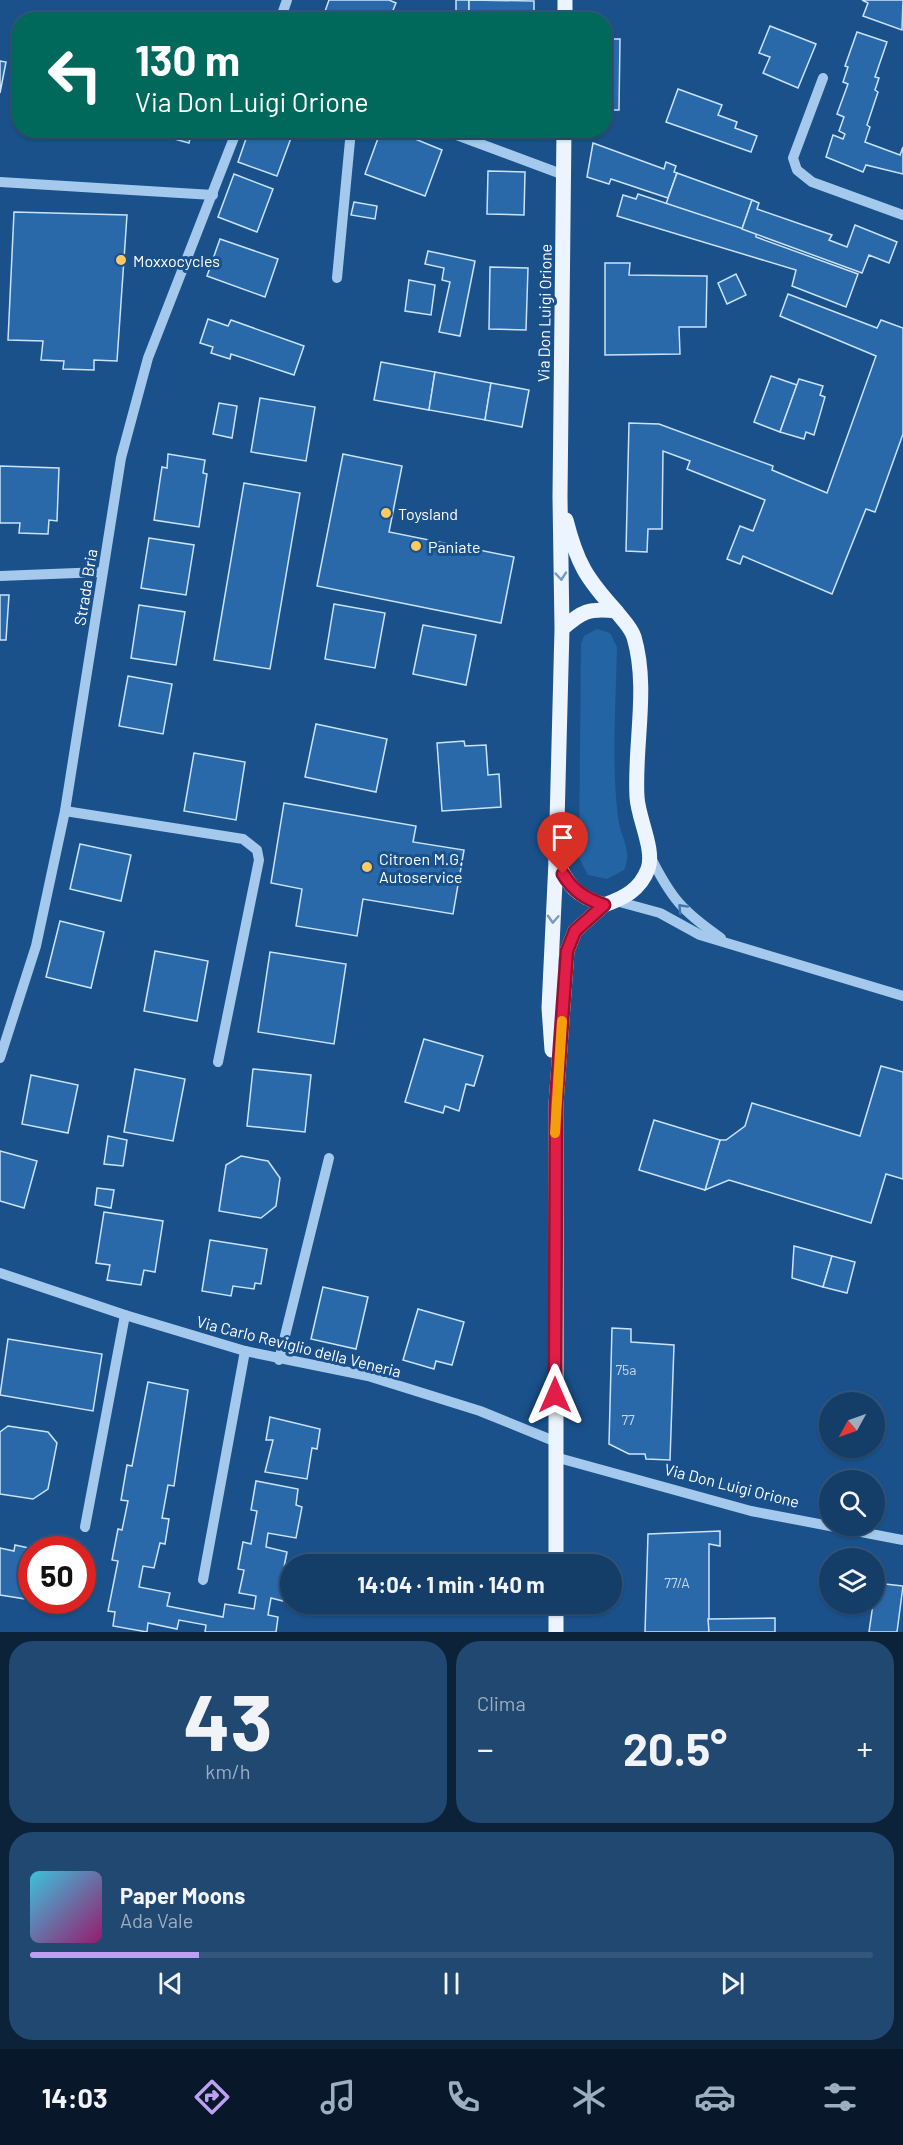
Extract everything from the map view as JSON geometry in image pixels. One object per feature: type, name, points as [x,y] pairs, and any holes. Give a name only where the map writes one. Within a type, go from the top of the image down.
[{"type":"main road","name":"Via Don Luigi Orione","points":[[556,1104],[549,1008],[556,861],[562,629],[560,497],[564,138]]},
{"type":"main road","name":"Via Don Luigi Orione","points":[[556,1554],[554,1441],[556,1104],[567,951],[575,931],[610,903],[627,896],[640,883],[649,866],[637,803],[640,683],[633,637],[616,611],[589,581],[575,554],[560,497]]},
{"type":"main road","points":[[562,629],[577,615],[594,608],[616,611]]},
{"type":"main road","points":[[556,861],[570,887],[591,901],[610,903]]},
{"type":"main road","points":[[556,1614],[556,1632]]},
{"type":"street","points":[[823,78],[793,158],[796,170],[812,182],[903,215]]},
{"type":"street","name":"Strada Bria","points":[[0,1058],[36,946],[64,811],[122,458],[148,358],[234,138]]},
{"type":"street","points":[[337,278],[350,138]]},
{"type":"street","points":[[465,138],[564,175]]},
{"type":"street","points":[[0,182],[213,195]]},
{"type":"street","points":[[0,576],[102,572]]},
{"type":"street","points":[[64,811],[243,840],[257,850],[259,860],[218,1062]]},
{"type":"street","points":[[648,853],[671,895],[682,909],[728,943]]},
{"type":"street","points":[[610,903],[646,907],[700,935],[903,996]]},
{"type":"street","points":[[279,1360],[329,1158]]},
{"type":"street","name":"Via Carlo Reviglio della Veneria","points":[[0,1273],[124,1315],[245,1352],[368,1376],[480,1411],[554,1441]]},
{"type":"street","points":[[85,1527],[124,1315]]},
{"type":"street","points":[[203,1580],[245,1352]]},
{"type":"street","name":"Via Don Luigi Orione","points":[[555,1457],[751,1511],[903,1540]]},
{"type":"shaded area","points":[[597,629],[610,633],[617,647],[614,732],[616,796],[619,824],[627,850],[624,870],[607,879],[588,875],[579,858],[581,644],[584,636]]},
{"type":"building","points":[[329,0],[389,0],[396,3],[392,12],[325,12]]},
{"type":"building","points":[[456,0],[469,0],[469,12],[456,12]]},
{"type":"building","points":[[469,0],[534,1],[534,12],[469,12]]},
{"type":"building","points":[[862,0],[903,0],[902,30],[863,16],[868,3]]},
{"type":"building","points":[[770,26],[816,44],[798,88],[763,73],[770,57],[759,53]]},
{"type":"building","points":[[857,32],[887,42],[875,77],[879,78],[875,90],[878,92],[867,125],[870,127],[865,142],[900,155],[903,147],[903,174],[866,165],[863,172],[826,157],[833,135],[843,139],[845,134],[839,131],[844,117],[837,114],[848,84],[843,82],[848,67],[845,66]]},
{"type":"building","points":[[612,39],[620,39],[619,110],[612,110]]},
{"type":"building","points":[[0,61],[6,62],[0,93]]},
{"type":"building","points":[[678,89],[722,105],[718,115],[737,122],[735,128],[757,136],[751,152],[666,122]]},
{"type":"building","points":[[171,138],[190,138],[189,143]]},
{"type":"building","points":[[246,138],[291,138],[277,176],[238,162]]},
{"type":"building","points":[[378,138],[413,138],[442,150],[425,196],[365,174]]},
{"type":"building","points":[[593,143],[664,169],[666,162],[676,166],[674,172],[677,173],[668,198],[611,179],[609,184],[587,177]]},
{"type":"building","points":[[488,171],[525,172],[524,215],[487,214]]},
{"type":"building","points":[[677,173],[752,200],[742,229],[666,204]]},
{"type":"building","points":[[234,174],[273,189],[257,232],[218,217]]},
{"type":"building","points":[[638,194],[756,233],[756,237],[858,274],[846,307],[792,286],[796,270],[617,216],[623,195],[636,199]]},
{"type":"building","points":[[752,200],[759,203],[757,209],[832,235],[829,240],[847,247],[855,225],[897,242],[889,263],[869,255],[862,273],[742,229]]},
{"type":"building","points":[[354,202],[377,206],[375,219],[351,215]]},
{"type":"building","points":[[14,212],[127,215],[117,361],[94,360],[94,370],[63,369],[64,361],[41,360],[43,341],[8,340]]},
{"type":"building","points":[[220,239],[278,259],[265,297],[207,276]]},
{"type":"building","points":[[428,251],[475,261],[460,336],[439,332],[450,282],[442,280],[444,268],[425,264]]},
{"type":"building","points":[[605,263],[630,263],[629,275],[707,276],[706,327],[679,327],[680,354],[605,355]]},
{"type":"building","points":[[490,267],[528,268],[526,330],[489,329]]},
{"type":"building","points":[[736,274],[746,295],[727,304],[718,283]]},
{"type":"building","points":[[409,280],[435,285],[431,315],[405,311]]},
{"type":"building","points":[[788,294],[877,328],[881,320],[903,328],[903,434],[875,512],[866,509],[832,594],[743,556],[740,564],[727,559],[740,526],[753,531],[765,500],[687,469],[690,461],[663,451],[662,529],[648,529],[647,552],[626,551],[629,423],[659,424],[773,466],[772,470],[827,493],[876,356],[780,316]]},
{"type":"building","points":[[208,319],[228,326],[231,320],[304,346],[294,375],[231,354],[230,359],[211,353],[213,347],[200,343]]},
{"type":"building","points":[[381,362],[435,372],[429,410],[374,400]]},
{"type":"building","points":[[435,372],[491,383],[485,420],[429,410]]},
{"type":"building","points":[[771,376],[797,385],[780,432],[754,422]]},
{"type":"building","points":[[799,379],[823,386],[820,395],[825,397],[814,435],[806,432],[804,439],[780,432]]},
{"type":"building","points":[[491,383],[529,390],[522,427],[485,420]]},
{"type":"building","points":[[260,398],[315,407],[306,461],[251,452]]},
{"type":"building","points":[[219,403],[237,406],[232,438],[213,434]]},
{"type":"building","points":[[168,454],[205,460],[203,473],[207,474],[199,527],[154,520],[162,467],[167,468]]},
{"type":"building","points":[[343,454],[402,466],[389,532],[514,557],[501,623],[317,586]]},
{"type":"building","points":[[0,466],[59,468],[57,521],[49,520],[48,534],[19,533],[20,523],[0,523]]},
{"type":"building","points":[[244,483],[300,493],[270,669],[214,660]]},
{"type":"building","points":[[149,538],[194,545],[186,595],[141,588]]},
{"type":"building","points":[[0,595],[9,595],[6,640],[0,640]]},
{"type":"building","points":[[334,604],[385,613],[375,668],[325,659]]},
{"type":"building","points":[[139,605],[185,612],[176,665],[131,658]]},
{"type":"building","points":[[423,625],[476,635],[466,685],[413,674]]},
{"type":"building","points":[[128,676],[172,684],[163,734],[119,726]]},
{"type":"building","points":[[316,724],[387,739],[376,792],[305,777]]},
{"type":"building","points":[[464,741],[465,746],[486,745],[488,775],[499,774],[501,807],[442,811],[437,743]]},
{"type":"building","points":[[194,753],[245,762],[236,820],[184,811]]},
{"type":"building","name":"Citroen M.G. Autoservice","points":[[284,803],[416,826],[413,842],[464,850],[453,914],[363,899],[357,936],[296,926],[302,889],[271,883]]},
{"type":"building","points":[[80,844],[131,855],[121,901],[70,889]]},
{"type":"building","points":[[60,921],[104,932],[91,988],[46,977]]},
{"type":"building","points":[[155,951],[208,961],[197,1021],[144,1011]]},
{"type":"building","points":[[270,952],[346,964],[334,1044],[258,1032]]},
{"type":"building","points":[[424,1039],[483,1056],[474,1086],[466,1084],[459,1111],[445,1106],[443,1113],[405,1102]]},
{"type":"building","points":[[881,1066],[903,1072],[903,1179],[886,1174],[871,1223],[729,1180],[705,1190],[720,1140],[726,1140],[745,1126],[752,1103],[860,1136]]},
{"type":"building","points":[[135,1069],[185,1079],[173,1141],[124,1132]]},
{"type":"building","points":[[253,1069],[311,1075],[305,1132],[247,1126]]},
{"type":"building","points":[[31,1075],[78,1085],[68,1133],[22,1124]]},
{"type":"building","points":[[654,1120],[720,1140],[705,1190],[639,1170]]},
{"type":"building","points":[[108,1136],[127,1140],[123,1166],[104,1164]]},
{"type":"building","points":[[0,1151],[37,1161],[24,1208],[0,1201]]},
{"type":"building","points":[[241,1156],[268,1161],[280,1178],[276,1206],[261,1218],[219,1211],[226,1165]]},
{"type":"building","points":[[97,1188],[114,1190],[111,1208],[95,1205]]},
{"type":"building","points":[[104,1212],[163,1221],[155,1272],[144,1270],[141,1285],[107,1280],[110,1265],[96,1263]]},
{"type":"building","points":[[210,1240],[267,1249],[261,1284],[255,1283],[254,1289],[233,1286],[231,1296],[202,1291]]},
{"type":"building","points":[[794,1246],[832,1256],[823,1287],[792,1278]]},
{"type":"building","points":[[832,1256],[855,1262],[847,1293],[823,1287]]},
{"type":"building","points":[[323,1287],[368,1297],[356,1349],[311,1339]]},
{"type":"building","points":[[418,1309],[464,1322],[452,1365],[436,1361],[434,1369],[403,1360]]},
{"type":"building","points":[[612,1328],[631,1329],[631,1342],[674,1345],[670,1460],[646,1459],[645,1454],[629,1454],[609,1444]]},
{"type":"building","points":[[8,1339],[102,1354],[93,1411],[0,1395]]},
{"type":"building","points":[[148,1382],[188,1390],[174,1486],[168,1485],[162,1518],[169,1519],[165,1544],[160,1543],[154,1568],[143,1566],[139,1587],[170,1593],[167,1606],[223,1617],[225,1604],[254,1609],[256,1596],[239,1593],[244,1570],[238,1569],[243,1542],[251,1544],[257,1511],[251,1510],[256,1481],[298,1489],[296,1505],[302,1507],[296,1538],[268,1533],[266,1547],[287,1552],[287,1554],[280,1554],[280,1600],[271,1598],[268,1615],[278,1617],[276,1632],[205,1632],[206,1625],[179,1620],[177,1629],[148,1623],[147,1632],[113,1626],[115,1612],[108,1611],[118,1561],[112,1560],[118,1529],[122,1530],[128,1501],[121,1500],[127,1465],[132,1466]]},
{"type":"building","points":[[270,1417],[320,1429],[317,1449],[312,1448],[307,1479],[265,1472],[273,1440],[266,1440]]},
{"type":"building","points":[[8,1426],[48,1432],[57,1443],[48,1489],[33,1499],[0,1494],[0,1432]]},
{"type":"building","points":[[720,1531],[720,1546],[709,1544],[709,1632],[645,1632],[648,1534]]},
{"type":"building","points":[[15,1545],[18,1546],[18,1598],[0,1595],[0,1548],[14,1551]]},
{"type":"building","points":[[885,1584],[903,1586],[897,1632],[869,1632],[872,1614],[885,1614]]},
{"type":"building","points":[[775,1618],[775,1632],[709,1632],[708,1619]]},
{"type":"slow traffic","points":[[555,1133],[562,1021]]},
{"type":"place","name":"Moxxocycles","points":[[121,260]]},
{"type":"place","name":"Toysland","points":[[386,513]]},
{"type":"place","name":"Paniate","points":[[416,546]]},
{"type":"place","name":"Citroen M.G. Autoservice","points":[[367,867]]},
{"type":"route","points":[[555,1395],[556,1104],[567,951],[575,931],[604,905],[591,901],[570,887],[563,874]]}]
